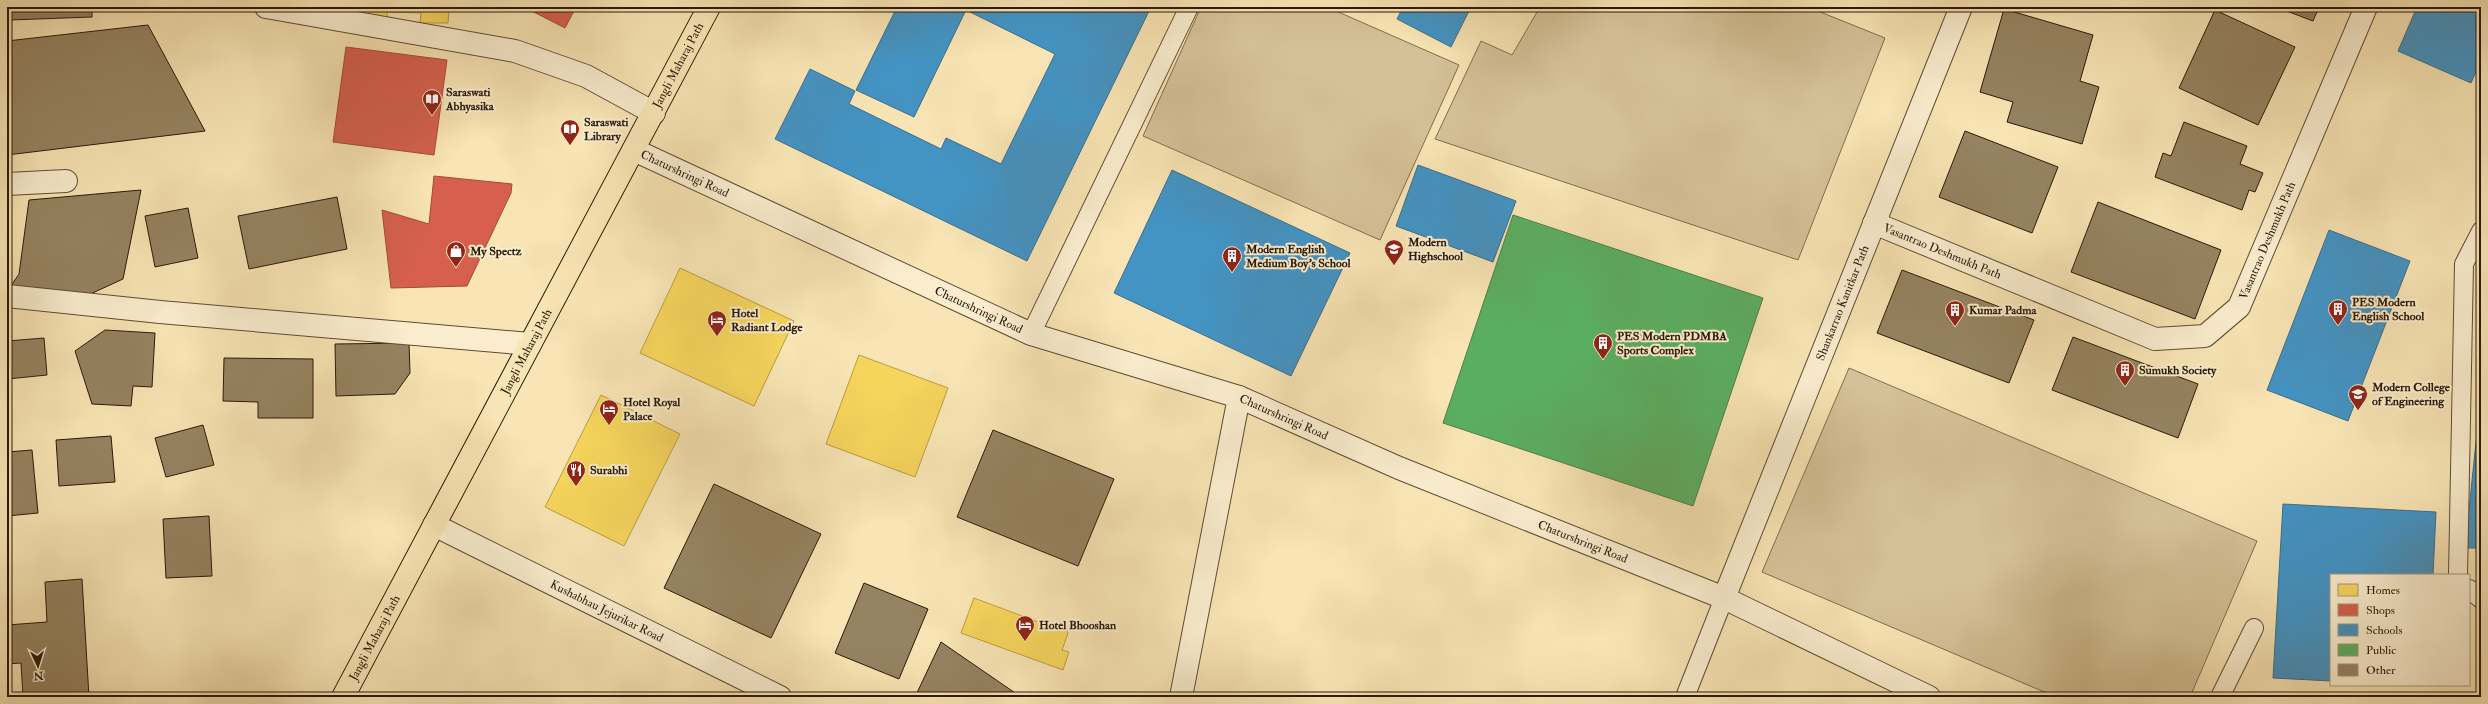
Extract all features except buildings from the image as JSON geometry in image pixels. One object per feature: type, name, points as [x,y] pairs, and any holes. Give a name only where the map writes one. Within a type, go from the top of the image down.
[{"type":"main road","name":"Jangli Maharaj Path","points":[[346,696],[434,525],[709,7]]},
{"type":"street","points":[[266,7],[515,52],[586,76],[654,112]]},
{"type":"street","name":"Shankarrao Kanitkar Path","points":[[1724,598],[1961,7]]},
{"type":"street","name":"Vasantrao Deshmukh Path","points":[[1874,223],[2155,339],[2204,336],[2239,307],[2366,7]]},
{"type":"street","name":"Chaturshringi Road","points":[[634,150],[1031,334],[1239,397],[1400,468],[1724,598],[1928,697]]},
{"type":"street","points":[[7,184],[66,181]]},
{"type":"street","points":[[7,296],[160,312],[530,344]]},
{"type":"street","points":[[1181,697],[1239,397]]},
{"type":"street","name":"Kushabhau Jejurikar Road","points":[[434,525],[780,697]]},
{"type":"lane","points":[[1031,334],[1189,7]]},
{"type":"lane","points":[[2458,574],[2464,264],[2481,231]]},
{"type":"lane","points":[[2470,590],[2481,599]]},
{"type":"lane","points":[[1685,697],[1724,598]]},
{"type":"lane","points":[[2220,697],[2254,628]]},
{"type":"shaded area","points":[[1201,7],[1327,7],[1459,65],[1380,240],[1143,136]]},
{"type":"shaded area","points":[[1540,7],[1808,7],[1885,38],[1798,260],[1435,139],[1481,41],[1512,55]]},
{"type":"shaded area","points":[[1849,368],[2257,541],[2190,697],[2056,697],[1762,572]]},
{"type":"place","name":"Saraswati Abhyasika","points":[[432,116]]},
{"type":"place","name":"Saraswati Library","points":[[570,146]]},
{"type":"place","name":"Modern Highschool","points":[[1394,266]]},
{"type":"place","name":"My Spectz","points":[[456,268]]},
{"type":"place","name":"Modern English Medium Boy's School","points":[[1232,273]]},
{"type":"place","name":"PES Modern English School","points":[[2338,326]]},
{"type":"place","name":"Kumar Padma","points":[[1955,327]]},
{"type":"place","name":"Hotel Radiant Lodge","points":[[717,337]]},
{"type":"place","name":"PES Modern PDMBA Sports Complex","points":[[1603,360]]},
{"type":"place","name":"Sumukh Society","points":[[2125,387]]},
{"type":"place","name":"Modern College of Engineering","points":[[2358,411]]},
{"type":"place","name":"Hotel Royal Palace","points":[[609,426]]},
{"type":"place","name":"Surabhi","points":[[576,487]]},
{"type":"place","name":"Hotel Bhooshan","points":[[1025,642]]}]
